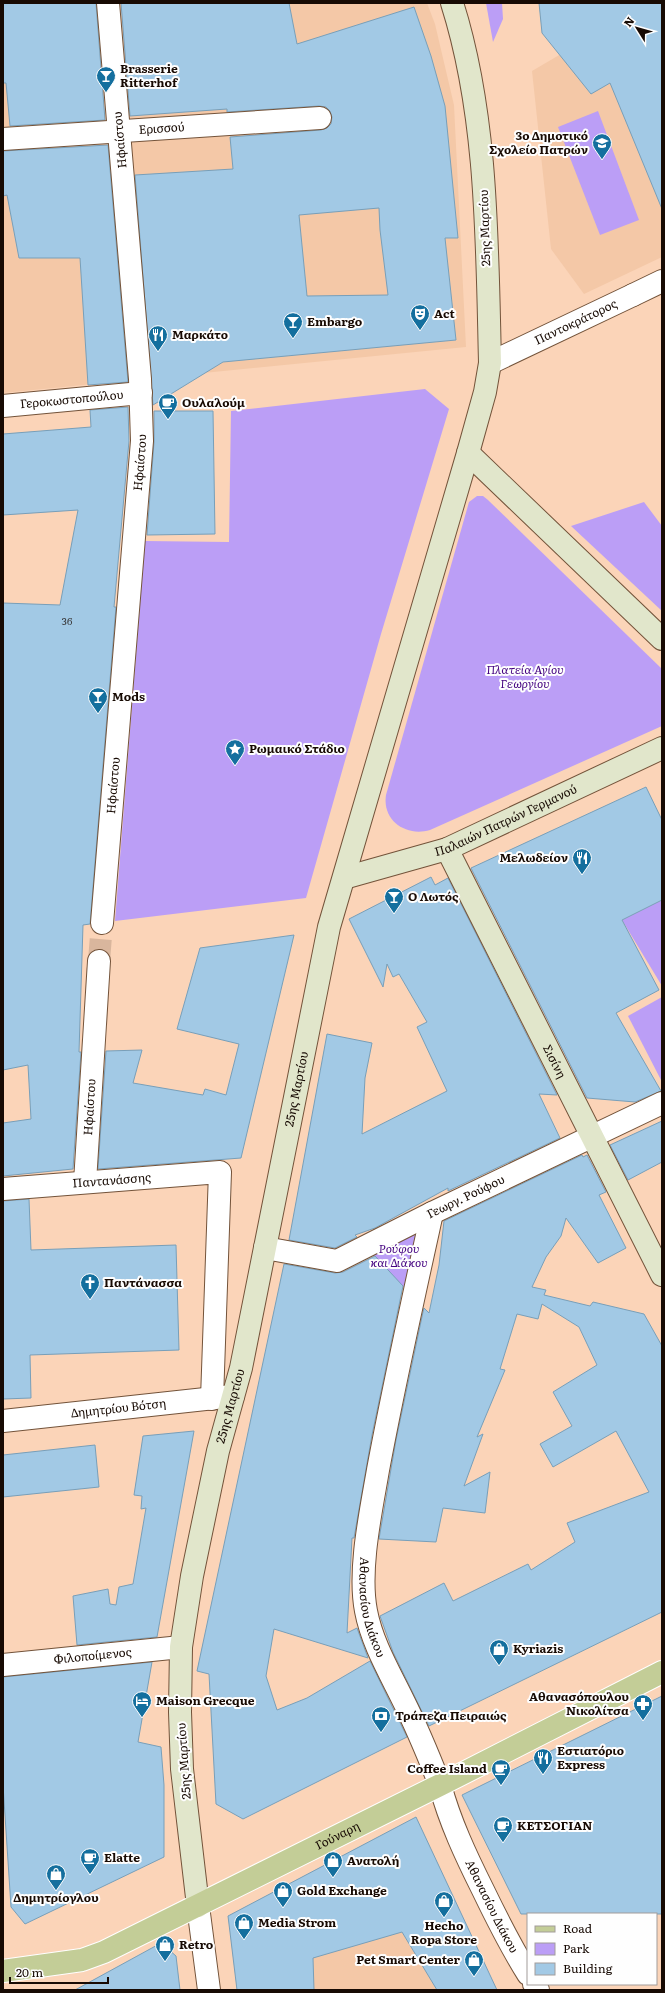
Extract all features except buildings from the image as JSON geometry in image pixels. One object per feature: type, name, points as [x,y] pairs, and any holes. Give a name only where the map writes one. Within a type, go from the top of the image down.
[{"type":"main road","name":"25ης Μαρτίου","points":[[198,1906],[182,1768],[180,1712],[181,1647],[197,1554],[218,1451],[222,1397],[241,1368],[329,927],[468,453],[485,392],[490,363],[483,184],[479,139],[470,74],[459,25],[452,3]]},
{"type":"main road","points":[[468,453],[662,639]]},
{"type":"main road","name":"Παλαιών Πατρών Γερμανού","points":[[344,878],[447,849],[662,748]]},
{"type":"main road","name":"Σισίνη","points":[[447,849],[662,1275]]},
{"type":"main road","name":"Γούναρη","points":[[3,1971],[82,1960],[92,1956],[198,1906],[662,1672]]},
{"type":"street","name":"Ηφαίστου","points":[[102,922],[142,441],[141,394],[108,3]]},
{"type":"street","name":"Ερισσού","points":[[3,139],[320,118]]},
{"type":"street","name":"Παντοκράτορος","points":[[490,363],[662,281]]},
{"type":"street","name":"Γεροκωστοπούλου","points":[[3,406],[141,394]]},
{"type":"street","name":"Ηφαίστου","points":[[85,1182],[100,961]]},
{"type":"street","name":"Γεωργ. Ρούφου","points":[[265,1248],[336,1262],[432,1213],[662,1103]]},
{"type":"street","name":"Παντανάσσης","points":[[3,1189],[220,1172],[222,1397]]},
{"type":"street","name":"Αθανασίου Διάκου","points":[[432,1213],[390,1404],[373,1502],[366,1549],[364,1585],[366,1610],[373,1639],[423,1740],[440,1785],[450,1819],[462,1847],[500,1924],[527,1972]]},
{"type":"street","name":"Δημητρίου Βότση","points":[[3,1421],[222,1397]]},
{"type":"street","name":"Φιλοποίμενος","points":[[3,1665],[181,1647]]},
{"type":"street","points":[[198,1906],[208,1990]]},
{"type":"shaded area","points":[[3,3],[427,3],[435,24],[454,105],[466,347],[3,393]]},
{"type":"shaded area","name":"3ο Δημοτικό Σχολείο Πατρών","points":[[648,3],[662,36],[662,257],[584,294],[551,249],[532,71]]},
{"type":"shaded area","points":[[416,1817],[493,1983],[476,1990],[237,1990],[228,1916]]},
{"type":"green space","points":[[486,3],[502,3],[503,19],[493,42]]},
{"type":"green space","points":[[598,111],[639,220],[600,235],[558,127]]},
{"type":"green space","name":"Ρωμαικό Στάδιο","points":[[425,389],[449,409],[381,634],[306,898],[115,921],[145,541],[229,542],[231,411]]},
{"type":"green space","name":"Πλατεία Αγίου Γεωργίου","points":[[477,496],[483,496],[488,500],[662,669],[662,726],[430,830],[421,832],[412,831],[404,829],[392,819],[386,804],[386,795],[469,502]]},
{"type":"green space","points":[[644,502],[662,526],[662,611],[571,526]]},
{"type":"green space","points":[[662,900],[662,986],[622,920]]},
{"type":"green space","points":[[662,997],[662,1079],[661,1080],[628,1016]]},
{"type":"green space","name":"Ρούφου και Διάκου","points":[[427,1219],[406,1290],[372,1253]]},
{"type":"tunnel","points":[[99,961],[102,923]]},
{"type":"place","name":"Brasserie Ritterhof","points":[[106,93]]},
{"type":"place","name":"3ο Δημοτικό Σχολείο Πατρών","points":[[602,160]]},
{"type":"place","name":"Act","points":[[420,331]]},
{"type":"place","name":"Embargo","points":[[293,339]]},
{"type":"place","name":"Μαρκάτο","points":[[158,352]]},
{"type":"place","name":"Ουλαλούμ","points":[[168,420]]},
{"type":"place","name":"Mods","points":[[98,714]]},
{"type":"place","name":"Ρωμαικό Στάδιο","points":[[235,766]]},
{"type":"place","name":"Μελωδείον","points":[[582,875]]},
{"type":"place","name":"Ο Λωτός","points":[[394,914]]},
{"type":"place","name":"Παντάνασσα","points":[[90,1300]]},
{"type":"place","name":"Kyriazis","points":[[499,1666]]},
{"type":"place","name":"Maison Grecque","points":[[142,1718]]},
{"type":"place","name":"Αθανασόπουλου Νικολίτσα","points":[[643,1721]]},
{"type":"place","name":"Τράπεζα Πειραιώς","points":[[381,1733]]},
{"type":"place","name":"Εστιατόριο Express","points":[[543,1775]]},
{"type":"place","name":"Coffee Island","points":[[501,1786]]},
{"type":"place","name":"ΚΕΤΣΟΓΙΑΝ","points":[[503,1843]]},
{"type":"place","name":"Elatte","points":[[90,1875]]},
{"type":"place","name":"Ανατολή","points":[[333,1878]]},
{"type":"place","name":"Δημητρίογλου","points":[[56,1891]]},
{"type":"place","name":"Gold Exchange","points":[[283,1908]]},
{"type":"place","name":"Hecho Ropa Store","points":[[444,1918]]},
{"type":"place","name":"Media Strom","points":[[244,1940]]},
{"type":"place","name":"Retro","points":[[165,1962]]},
{"type":"place","name":"Pet Smart Center","points":[[474,1977]]}]
